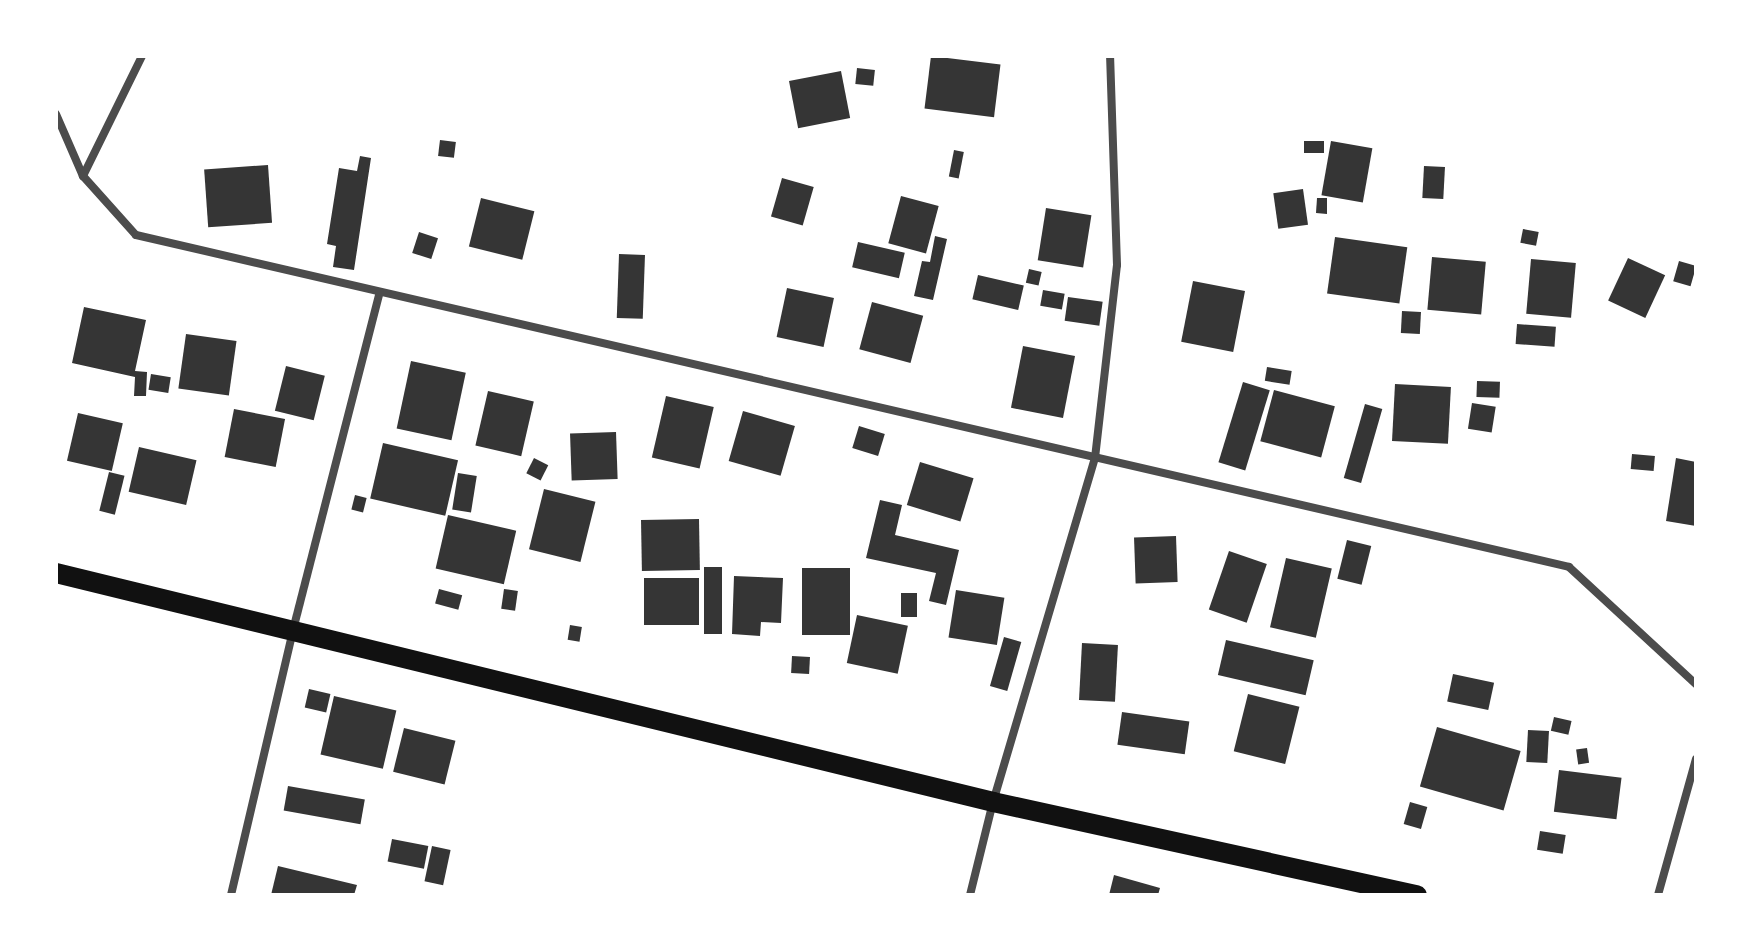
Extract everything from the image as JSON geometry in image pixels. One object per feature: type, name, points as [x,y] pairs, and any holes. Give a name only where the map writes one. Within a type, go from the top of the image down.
[{"type":"main road","points":[[56,573],[993,802],[1417,895]]},
{"type":"street","points":[[83,176],[142,56]]},
{"type":"street","points":[[970,895],[993,802],[1095,458],[1117,265],[1110,56]]},
{"type":"street","points":[[56,114],[83,176],[136,235],[1569,567],[1696,684]]},
{"type":"street","points":[[231,895],[293,630],[380,292]]},
{"type":"street","points":[[1658,895],[1696,759]]},
{"type":"building","points":[[931,56],[1000,65],[994,117],[925,109]]},
{"type":"building","points":[[857,68],[875,70],[873,86],[855,84]]},
{"type":"building","points":[[841,71],[850,118],[798,128],[789,81]]},
{"type":"building","points":[[440,140],[456,142],[454,158],[438,156]]},
{"type":"building","points":[[1304,141],[1324,141],[1324,153],[1304,153]]},
{"type":"building","points":[[1331,141],[1372,148],[1363,202],[1321,195]]},
{"type":"building","points":[[954,150],[964,152],[959,178],[949,177]]},
{"type":"building","points":[[360,156],[371,158],[354,270],[333,267],[336,246],[327,244],[339,168],[357,171]]},
{"type":"building","points":[[268,165],[272,223],[208,227],[204,169]]},
{"type":"building","points":[[1424,166],[1445,167],[1443,199],[1422,198]]},
{"type":"building","points":[[782,178],[814,187],[803,226],[771,216]]},
{"type":"building","points":[[1303,189],[1308,225],[1278,229],[1273,193]]},
{"type":"building","points":[[901,196],[939,206],[926,253],[888,243]]},
{"type":"building","points":[[481,198],[534,211],[522,260],[469,247]]},
{"type":"building","points":[[1317,198],[1327,198],[1327,214],[1316,213]]},
{"type":"building","points":[[1046,208],[1091,215],[1083,268],[1038,260]]},
{"type":"building","points":[[1523,229],[1539,232],[1536,246],[1520,243]]},
{"type":"building","points":[[419,232],[438,238],[431,259],[412,253]]},
{"type":"building","points":[[935,236],[947,239],[933,300],[914,296],[922,261],[930,262]]},
{"type":"building","points":[[1335,237],[1407,247],[1399,304],[1327,293]]},
{"type":"building","points":[[858,242],[905,253],[899,278],[852,267]]},
{"type":"building","points":[[619,254],[645,255],[643,319],[617,318]]},
{"type":"building","points":[[1432,257],[1486,262],[1481,315],[1427,310]]},
{"type":"building","points":[[1628,258],[1665,275],[1645,318],[1608,301]]},
{"type":"building","points":[[1531,259],[1576,263],[1571,318],[1526,314]]},
{"type":"building","points":[[1679,261],[1696,266],[1691,286],[1673,281]]},
{"type":"building","points":[[1029,269],[1042,272],[1039,286],[1026,283]]},
{"type":"building","points":[[978,275],[1024,286],[1018,310],[972,299]]},
{"type":"building","points":[[1193,281],[1245,291],[1233,352],[1181,342]]},
{"type":"building","points":[[787,288],[834,298],[824,347],[777,337]]},
{"type":"building","points":[[1043,290],[1065,294],[1062,310],[1040,306]]},
{"type":"building","points":[[1068,297],[1103,302],[1099,326],[1065,321]]},
{"type":"building","points":[[872,302],[923,316],[911,363],[859,349]]},
{"type":"building","points":[[84,307],[146,320],[135,371],[147,372],[146,396],[134,396],[135,377],[72,363]]},
{"type":"building","points":[[1402,311],[1421,312],[1420,334],[1401,333]]},
{"type":"building","points":[[1517,324],[1556,327],[1555,347],[1516,344]]},
{"type":"building","points":[[186,334],[237,341],[229,396],[178,388]]},
{"type":"building","points":[[1023,346],[1075,356],[1063,418],[1011,408]]},
{"type":"building","points":[[411,361],[466,373],[451,440],[397,428]]},
{"type":"building","points":[[286,366],[325,376],[314,420],[275,411]]},
{"type":"building","points":[[1267,367],[1292,371],[1290,385],[1265,381]]},
{"type":"building","points":[[151,374],[171,377],[168,393],[148,390]]},
{"type":"building","points":[[1477,381],[1500,382],[1499,398],[1476,397]]},
{"type":"building","points":[[1243,382],[1270,390],[1245,471],[1218,462]]},
{"type":"building","points":[[1395,384],[1451,387],[1448,444],[1392,441]]},
{"type":"building","points":[[1274,390],[1335,406],[1321,457],[1260,441]]},
{"type":"building","points":[[488,391],[534,402],[521,456],[475,446]]},
{"type":"building","points":[[666,396],[714,407],[700,468],[652,457]]},
{"type":"building","points":[[1472,403],[1496,407],[1492,432],[1468,429]]},
{"type":"building","points":[[1365,404],[1382,409],[1361,483],[1344,478]]},
{"type":"building","points":[[234,409],[285,419],[276,467],[225,457]]},
{"type":"building","points":[[743,411],[795,426],[781,476],[729,461]]},
{"type":"building","points":[[78,413],[123,423],[112,471],[67,461]]},
{"type":"building","points":[[859,426],[885,434],[878,456],[852,448]]},
{"type":"building","points":[[616,432],[618,479],[572,481],[570,434]]},
{"type":"building","points":[[383,443],[458,460],[445,516],[370,499]]},
{"type":"building","points":[[139,447],[196,460],[186,505],[129,492]]},
{"type":"building","points":[[1632,454],[1655,456],[1654,471],[1631,469]]},
{"type":"building","points":[[534,458],[548,465],[541,480],[526,473]]},
{"type":"building","points":[[1676,458],[1696,462],[1696,526],[1666,521]]},
{"type":"building","points":[[920,462],[974,478],[960,521],[907,505]]},
{"type":"building","points":[[109,472],[125,476],[115,515],[99,511]]},
{"type":"building","points":[[458,473],[477,476],[471,513],[452,510]]},
{"type":"building","points":[[544,489],[595,502],[580,562],[529,549]]},
{"type":"building","points":[[355,495],[367,498],[363,512],[351,510]]},
{"type":"building","points":[[880,500],[902,505],[895,535],[959,550],[946,605],[929,601],[936,573],[866,558]]},
{"type":"building","points":[[448,515],[516,531],[504,584],[436,569]]},
{"type":"building","points":[[699,519],[700,570],[642,571],[641,520]]},
{"type":"building","points":[[1176,536],[1178,582],[1136,583],[1134,537]]},
{"type":"building","points":[[1347,540],[1371,546],[1362,585],[1337,579]]},
{"type":"building","points":[[1229,551],[1267,564],[1247,623],[1209,610]]},
{"type":"building","points":[[1286,558],[1332,569],[1316,638],[1270,627]]},
{"type":"building","points":[[704,567],[722,567],[722,634],[704,634]]},
{"type":"building","points":[[802,568],[850,568],[850,635],[802,635]]},
{"type":"building","points":[[734,576],[783,578],[781,623],[761,622],[760,636],[732,634]]},
{"type":"building","points":[[644,578],[699,578],[699,625],[644,625]]},
{"type":"building","points":[[439,589],[462,595],[458,610],[435,603]]},
{"type":"building","points":[[504,589],[518,591],[515,611],[501,609]]},
{"type":"building","points":[[956,590],[1004,598],[997,645],[948,637]]},
{"type":"building","points":[[901,593],[917,593],[917,617],[901,617]]},
{"type":"building","points":[[857,615],[908,626],[898,674],[847,663]]},
{"type":"building","points":[[570,625],[582,627],[580,642],[568,640]]},
{"type":"building","points":[[1004,637],[1021,642],[1007,691],[990,686]]},
{"type":"building","points":[[1226,640],[1314,660],[1306,695],[1218,675]]},
{"type":"building","points":[[1082,643],[1118,645],[1115,702],[1079,700]]},
{"type":"building","points":[[792,656],[810,657],[809,674],[791,673]]},
{"type":"building","points":[[1453,674],[1494,683],[1488,710],[1447,701]]},
{"type":"building","points":[[309,689],[330,694],[326,712],[305,708]]},
{"type":"building","points":[[1248,694],[1299,707],[1285,764],[1234,751]]},
{"type":"building","points":[[334,696],[396,710],[383,769],[321,754]]},
{"type":"building","points":[[1122,712],[1189,721],[1185,754],[1117,745]]},
{"type":"building","points":[[1554,717],[1572,721],[1568,735],[1551,731]]},
{"type":"building","points":[[1437,727],[1521,751],[1504,811],[1420,787]]},
{"type":"building","points":[[404,728],[455,741],[445,784],[393,772]]},
{"type":"building","points":[[1528,730],[1549,731],[1547,763],[1526,762]]},
{"type":"building","points":[[1587,748],[1589,763],[1578,764],[1576,750]]},
{"type":"building","points":[[1559,770],[1622,778],[1616,819],[1554,812]]},
{"type":"building","points":[[288,786],[365,800],[360,824],[284,811]]},
{"type":"building","points":[[1410,802],[1427,807],[1421,829],[1404,824]]},
{"type":"building","points":[[1540,831],[1566,835],[1563,854],[1537,850]]},
{"type":"building","points":[[392,839],[428,846],[424,869],[388,862]]},
{"type":"building","points":[[432,846],[451,850],[443,885],[425,881]]},
{"type":"building","points":[[278,866],[357,885],[354,895],[271,895]]},
{"type":"building","points":[[1114,875],[1160,888],[1158,895],[1109,895]]}]
